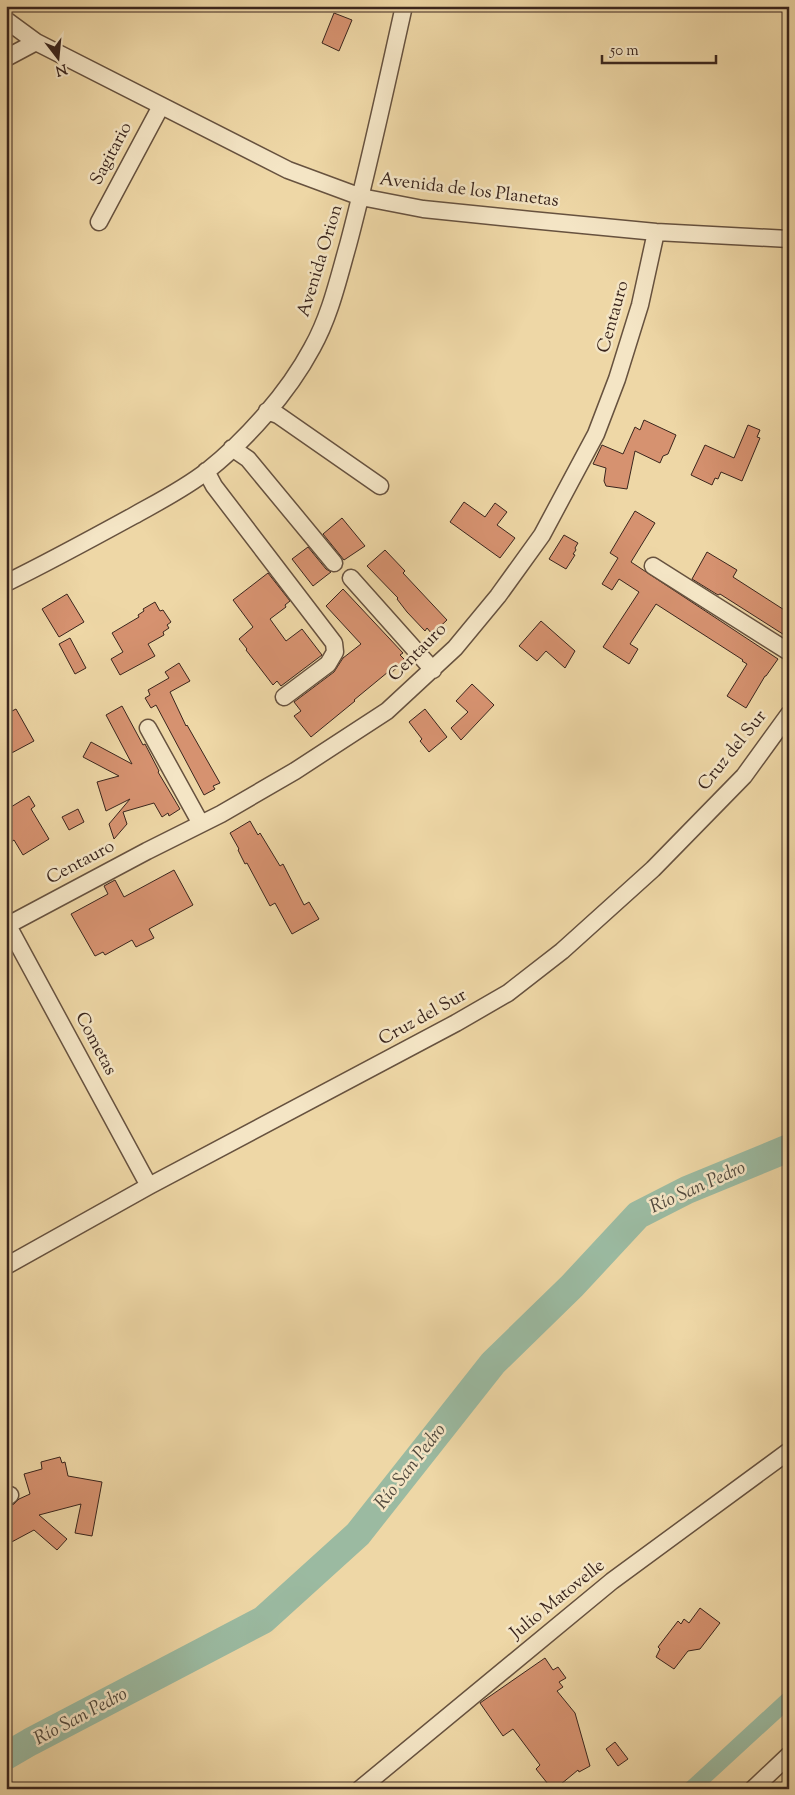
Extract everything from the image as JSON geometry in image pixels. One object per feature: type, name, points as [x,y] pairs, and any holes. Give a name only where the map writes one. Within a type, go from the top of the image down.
[{"type":"street","name":"Avenida Orion","points":[[6,584],[69,552],[176,492],[206,471],[232,448],[267,411],[290,382],[312,349],[328,314],[361,197],[404,6]]},
{"type":"street","name":"Avenida de los Planetas","points":[[6,20],[36,42],[288,170],[361,197],[423,209],[656,232],[789,239]]},
{"type":"street","points":[[6,58],[36,42]]},
{"type":"street","name":"Sagitario","points":[[99,222],[161,106]]},
{"type":"street","name":"Centauro","points":[[7,923],[202,824],[295,771],[387,711],[455,648],[498,596],[542,535],[596,434],[617,379],[640,305],[656,232]]},
{"type":"street","points":[[267,411],[278,415],[380,486]]},
{"type":"street","points":[[232,448],[248,459],[334,563]]},
{"type":"street","points":[[206,471],[214,486],[334,643],[334,652],[328,664],[284,697]]},
{"type":"street","points":[[653,566],[789,652]]},
{"type":"street","points":[[351,578],[433,670]]},
{"type":"street","name":"Cruz del Sur","points":[[6,1266],[148,1186],[456,1023],[508,993],[562,951],[652,869],[744,776],[789,714]]},
{"type":"street","points":[[148,728],[202,824]]},
{"type":"street","name":"Cometas","points":[[7,923],[148,1186]]},
{"type":"street","name":"Julio Matovelle","points":[[360,1789],[612,1581],[789,1451]]},
{"type":"street","points":[[753,1789],[789,1755]]},
{"type":"building","points":[[334,13],[352,20],[339,51],[322,43]]},
{"type":"building","points":[[644,420],[676,435],[668,454],[663,456],[660,463],[635,451],[627,489],[606,486],[604,481],[606,468],[593,464],[602,445],[623,454],[635,427],[640,430]]},
{"type":"building","points":[[748,425],[760,430],[757,437],[760,438],[742,481],[721,472],[718,479],[715,478],[712,485],[691,475],[705,445],[734,458]]},
{"type":"building","points":[[464,502],[485,517],[495,503],[507,512],[497,525],[515,538],[500,558],[450,522]]},
{"type":"building","points":[[635,511],[655,523],[631,562],[778,659],[765,676],[746,708],[727,696],[747,664],[656,604],[630,644],[638,649],[629,664],[603,647],[639,592],[619,579],[612,590],[602,584],[618,558],[610,553]]},
{"type":"building","points":[[342,518],[365,546],[344,560],[323,534]]},
{"type":"building","points":[[564,535],[578,543],[573,554],[575,555],[566,569],[549,559]]},
{"type":"building","points":[[308,547],[326,569],[331,572],[313,586],[292,559]]},
{"type":"building","points":[[385,550],[405,571],[403,573],[447,620],[432,634],[427,628],[425,631],[407,612],[398,598],[367,566]]},
{"type":"building","points":[[707,552],[737,570],[733,577],[789,613],[789,638],[720,594],[718,595],[692,579]]},
{"type":"building","points":[[268,573],[290,601],[285,605],[286,607],[270,619],[286,641],[302,629],[322,655],[281,686],[277,681],[273,685],[239,639],[253,627],[233,600]]},
{"type":"building","points":[[343,589],[403,653],[400,655],[405,660],[311,737],[294,716],[301,711],[294,702],[334,672],[343,658],[361,644],[326,606]]},
{"type":"building","points":[[67,594],[84,622],[59,637],[42,609]]},
{"type":"building","points":[[155,602],[160,611],[163,610],[171,622],[167,625],[169,628],[163,632],[164,635],[148,644],[155,656],[120,675],[111,659],[123,652],[112,633],[139,617],[138,615],[144,611],[143,609]]},
{"type":"building","points":[[541,621],[575,651],[565,668],[546,651],[537,661],[519,646]]},
{"type":"building","points":[[70,638],[86,668],[75,674],[59,644]]},
{"type":"building","points":[[179,663],[190,681],[170,692],[186,726],[220,783],[213,786],[215,789],[204,795],[156,705],[151,708],[145,698],[150,695],[148,690],[169,678],[165,672]]},
{"type":"building","points":[[472,684],[494,705],[461,740],[451,728],[468,712],[456,701]]},
{"type":"building","points":[[122,706],[180,809],[169,816],[168,813],[162,817],[154,803],[123,812],[127,824],[114,839],[109,824],[130,799],[106,811],[97,782],[119,776],[83,757],[91,742],[132,764],[106,715]]},
{"type":"building","points":[[16,709],[34,741],[6,756],[6,714]]},
{"type":"building","points":[[425,709],[447,737],[429,752],[409,722]]},
{"type":"building","points":[[29,796],[35,806],[31,809],[49,839],[23,855],[14,840],[11,842],[6,835],[6,810]]},
{"type":"building","points":[[78,809],[84,822],[69,830],[62,817]]},
{"type":"building","points":[[250,821],[258,835],[260,833],[280,866],[283,864],[304,905],[309,902],[319,919],[292,934],[275,903],[270,906],[247,863],[245,864],[230,833]]},
{"type":"building","points":[[174,870],[193,905],[149,929],[154,938],[136,947],[132,940],[105,955],[103,952],[95,956],[71,914],[108,894],[104,886],[115,880],[124,897]]},
{"type":"building","points":[[60,1457],[62,1463],[65,1462],[68,1476],[102,1482],[92,1536],[75,1533],[81,1504],[39,1515],[67,1539],[57,1550],[34,1530],[6,1545],[6,1507],[30,1494],[24,1474],[42,1469],[41,1462]]},
{"type":"building","points":[[700,1608],[720,1623],[700,1649],[688,1651],[674,1669],[656,1657],[660,1649],[658,1647],[678,1621],[681,1624],[684,1619],[689,1623]]},
{"type":"building","points":[[545,1658],[553,1670],[558,1667],[566,1678],[559,1682],[563,1687],[557,1691],[575,1713],[590,1766],[579,1772],[578,1770],[555,1789],[552,1789],[536,1769],[540,1765],[513,1729],[503,1736],[480,1703]]},
{"type":"building","points":[[615,1742],[628,1759],[618,1766],[606,1749]]},
{"type":"waterway","name":"Río San Pedro","points":[[6,1756],[263,1620],[358,1534],[493,1363],[572,1286],[638,1215],[687,1190],[789,1148]]},
{"type":"waterway","points":[[691,1789],[789,1699]]}]
